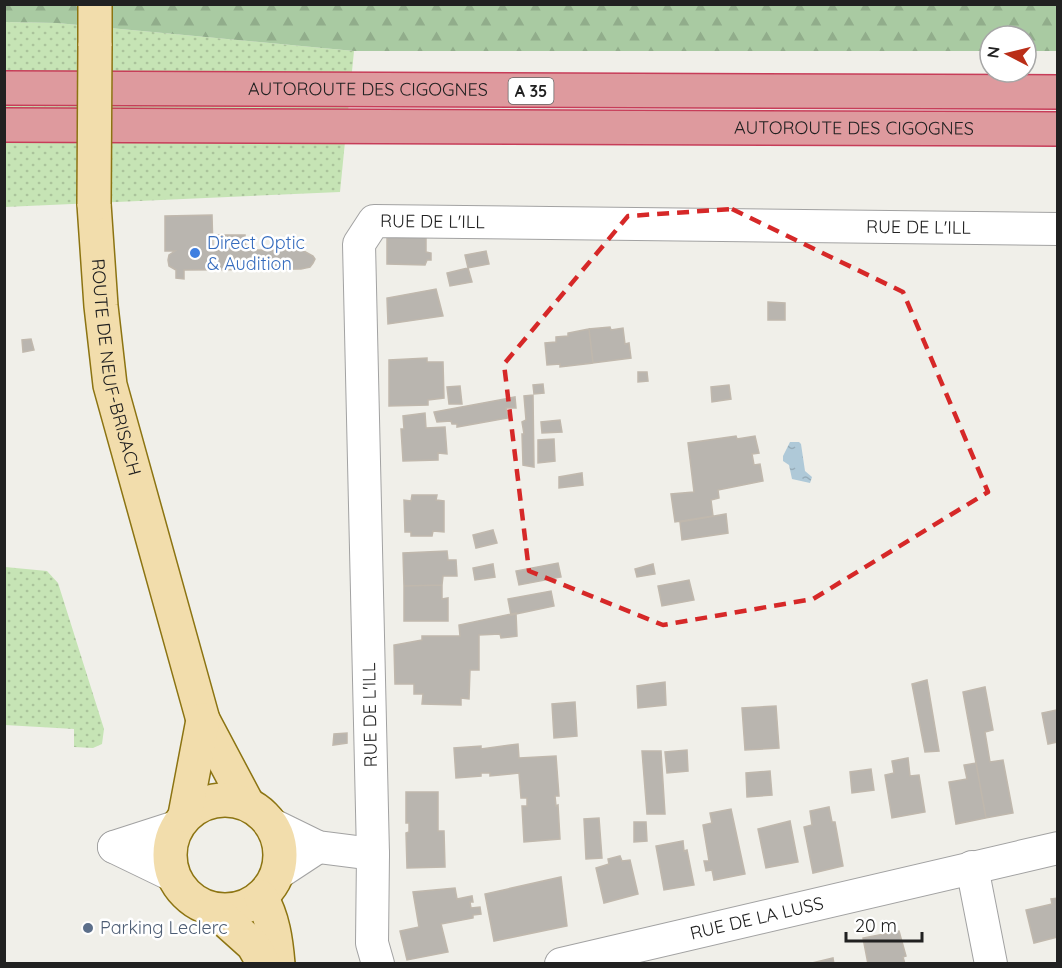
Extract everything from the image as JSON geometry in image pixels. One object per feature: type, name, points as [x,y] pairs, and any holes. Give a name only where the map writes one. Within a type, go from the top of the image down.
[{"type":"highway","name":"AUTOROUTE DES CIGOGNES","points":[[4,88],[1058,92]]},
{"type":"highway","name":"AUTOROUTE DES CIGOGNES","points":[[4,125],[1058,129]]},
{"type":"main road","name":"ROUTE DE NEUF-BRISACH","points":[[95,4],[94,204],[101,306],[110,385],[203,720],[259,814]]},
{"type":"main road","name":"ROUTE DE NEUF-BRISACH","points":[[181,821],[203,720]]},
{"type":"main road","points":[[264,963],[253,945],[214,910],[189,898],[172,875],[169,850],[181,821],[214,800],[259,814],[280,849],[269,885],[268,909],[276,938],[278,963]]},
{"type":"main road","points":[[214,910],[239,909],[269,885]]},
{"type":"street","name":"RUE DE L'ILL","points":[[378,963],[372,943],[373,854],[359,244],[374,221],[1058,229]]},
{"type":"street","points":[[259,814],[318,847],[373,854]]},
{"type":"street","points":[[172,875],[114,847],[181,821]]},
{"type":"street","points":[[269,885],[318,847]]},
{"type":"street","name":"RUE DE LA LUSS","points":[[561,963],[1058,848]]},
{"type":"street","points":[[972,867],[992,963]]},
{"type":"highlighted area","points":[[732,209],[903,292],[988,492],[813,599],[663,625],[529,571],[504,364],[628,216]]},
{"type":"green space","points":[[5,4],[1057,4],[1058,51],[1038,51],[1038,24],[978,24],[978,51],[354,51],[57,23],[5,22]]},
{"type":"green space","points":[[4,22],[57,23],[354,51],[340,192],[5,207]]},
{"type":"green space","points":[[5,567],[47,571],[58,583],[104,729],[102,744],[93,748],[74,747],[74,729],[5,725]]},
{"type":"water","points":[[790,442],[801,444],[805,471],[812,477],[810,483],[792,479],[789,465],[783,461]]},
{"type":"building","points":[[212,215],[213,251],[218,250],[218,235],[245,235],[245,245],[251,246],[250,250],[302,250],[315,259],[310,267],[301,269],[184,270],[184,279],[176,278],[176,270],[169,266],[168,260],[169,255],[175,251],[165,251],[165,216]]},
{"type":"building","points":[[387,230],[426,230],[426,252],[431,253],[431,260],[427,260],[425,265],[387,264]]},
{"type":"building","points":[[486,251],[489,264],[468,268],[465,255]]},
{"type":"building","points":[[468,268],[472,282],[450,286],[447,273]]},
{"type":"building","points":[[436,289],[443,316],[388,324],[387,298]]},
{"type":"building","points":[[768,302],[785,303],[785,320],[768,320]]},
{"type":"building","points":[[610,327],[611,330],[623,328],[625,344],[629,343],[631,358],[593,363],[589,329]]},
{"type":"building","points":[[589,329],[593,363],[560,367],[560,364],[547,365],[545,343],[556,342],[556,337],[568,336],[568,333]]},
{"type":"building","points":[[31,339],[34,350],[23,352],[22,340]]},
{"type":"building","points":[[427,358],[427,362],[443,362],[444,398],[428,400],[428,405],[389,406],[389,360]]},
{"type":"building","points":[[638,372],[647,372],[648,381],[638,382]]},
{"type":"building","points":[[543,384],[544,393],[534,394],[533,385]]},
{"type":"building","points":[[729,385],[731,399],[712,402],[711,387]]},
{"type":"building","points":[[460,386],[462,404],[449,404],[447,387]]},
{"type":"building","points":[[533,395],[534,467],[523,465],[522,434],[524,434],[522,422],[526,420],[524,396]]},
{"type":"building","points":[[515,397],[516,408],[506,408],[508,418],[457,427],[457,424],[452,424],[451,421],[437,422],[434,412]]},
{"type":"building","points":[[425,413],[426,428],[445,427],[447,454],[438,453],[438,460],[403,461],[401,429],[404,429],[403,416]]},
{"type":"building","points":[[560,420],[562,432],[542,433],[541,422]]},
{"type":"building","points":[[736,436],[737,439],[755,436],[759,453],[752,454],[754,465],[760,464],[763,481],[718,490],[719,498],[711,500],[713,516],[675,522],[671,494],[694,492],[688,443]]},
{"type":"building","points":[[554,439],[555,461],[538,463],[538,440]]},
{"type":"building","points":[[582,473],[583,485],[559,488],[559,477]]},
{"type":"building","points":[[412,495],[437,495],[436,500],[444,501],[444,532],[433,531],[432,536],[411,536],[411,532],[405,532],[404,500],[411,501]]},
{"type":"building","points":[[726,514],[728,533],[682,540],[680,522]]},
{"type":"building","points":[[493,530],[497,543],[476,548],[473,535]]},
{"type":"building","points":[[447,551],[448,560],[456,560],[457,576],[443,576],[442,585],[404,586],[403,553]]},
{"type":"building","points":[[558,563],[561,577],[519,585],[516,571]]},
{"type":"building","points":[[493,564],[495,577],[475,580],[473,568]]},
{"type":"building","points":[[653,564],[655,574],[637,577],[635,569]]},
{"type":"building","points":[[689,580],[694,600],[662,606],[658,586]]},
{"type":"building","points":[[442,585],[442,599],[448,598],[448,621],[404,621],[404,586]]},
{"type":"building","points":[[551,591],[554,606],[511,615],[508,599]]},
{"type":"building","points":[[516,613],[517,636],[501,638],[500,634],[479,635],[479,670],[470,670],[469,699],[461,698],[461,705],[422,704],[423,694],[414,694],[414,684],[395,684],[394,645],[422,640],[422,636],[460,636],[459,625]]},
{"type":"building","points":[[927,680],[939,751],[925,752],[912,684]]},
{"type":"building","points":[[665,682],[666,705],[638,708],[637,686]]},
{"type":"building","points":[[985,687],[993,730],[985,732],[990,762],[1003,760],[1013,813],[986,818],[963,692]]},
{"type":"building","points":[[575,702],[577,736],[554,738],[552,704]]},
{"type":"building","points":[[776,706],[779,748],[745,750],[742,708]]},
{"type":"building","points":[[1057,710],[1058,742],[1048,744],[1042,713]]},
{"type":"building","points":[[347,733],[347,743],[333,745],[334,734]]},
{"type":"building","points":[[518,744],[519,758],[556,756],[559,796],[555,796],[556,806],[558,805],[560,839],[524,842],[522,806],[527,806],[527,798],[521,798],[519,773],[490,776],[490,773],[481,773],[481,776],[456,778],[454,748],[481,746],[481,749]]},
{"type":"building","points":[[687,750],[688,771],[667,773],[665,752]]},
{"type":"building","points":[[642,751],[661,751],[665,814],[647,814]]},
{"type":"building","points":[[908,758],[910,776],[919,775],[925,812],[892,818],[885,775],[894,773],[892,761]]},
{"type":"building","points":[[976,763],[986,818],[956,824],[949,782],[967,779],[964,765]]},
{"type":"building","points":[[871,769],[874,790],[852,793],[850,772]]},
{"type":"building","points":[[770,771],[772,795],[747,797],[746,773]]},
{"type":"building","points":[[406,792],[438,792],[438,831],[444,831],[445,867],[407,868],[406,833],[409,832],[409,823],[406,823]]},
{"type":"building","points":[[829,807],[832,822],[835,822],[843,866],[813,873],[804,827],[812,825],[810,811]]},
{"type":"building","points":[[731,809],[745,874],[714,880],[712,870],[706,871],[704,861],[709,861],[703,825],[712,823],[710,813]]},
{"type":"building","points":[[599,818],[602,858],[586,859],[584,819]]},
{"type":"building","points":[[790,821],[798,862],[766,868],[758,829]]},
{"type":"building","points":[[634,822],[646,822],[647,841],[634,842]]},
{"type":"building","points":[[683,841],[694,885],[664,890],[656,846]]},
{"type":"building","points":[[620,856],[622,861],[630,860],[638,894],[604,903],[596,868],[609,864],[608,859]]},
{"type":"building","points":[[561,877],[567,926],[494,941],[485,894]]},
{"type":"building","points":[[455,888],[457,899],[472,896],[471,908],[480,907],[481,914],[473,915],[473,918],[441,924],[448,952],[407,960],[400,931],[419,927],[413,892]]},
{"type":"building","points":[[1058,898],[1058,937],[1034,943],[1026,910],[1052,904],[1051,899]]},
{"type":"building","points":[[899,931],[906,956],[903,957],[905,964],[868,964],[863,938]]},
{"type":"building","points":[[833,958],[834,964],[808,964],[812,963]]},
{"type":"place","name":"Direct Optic & Audition","points":[[195,253]]},
{"type":"place","name":"Parking Leclerc","points":[[88,928]]}]
